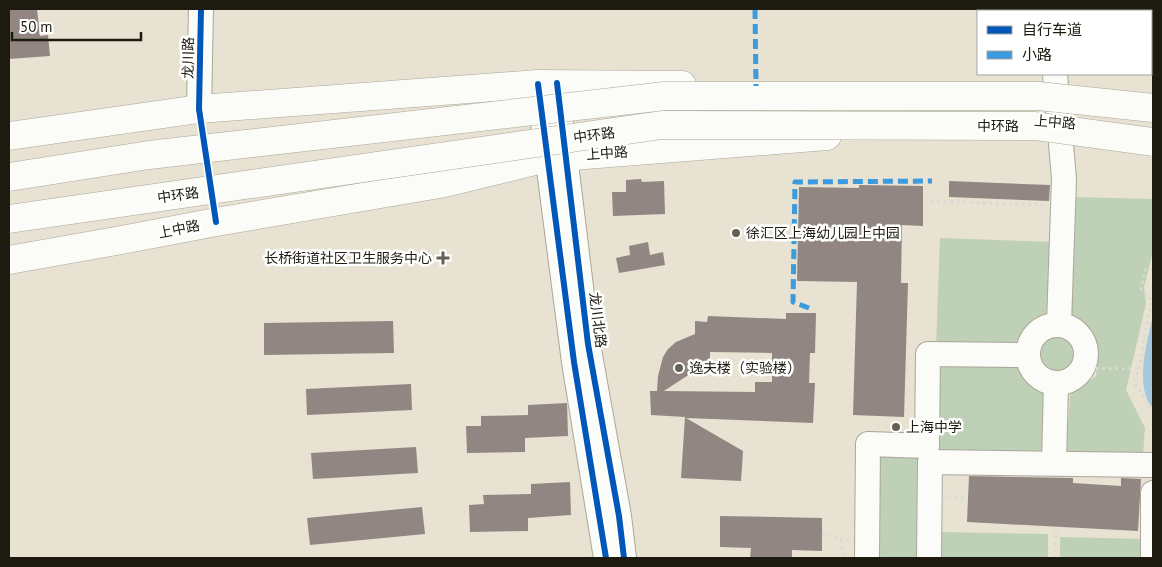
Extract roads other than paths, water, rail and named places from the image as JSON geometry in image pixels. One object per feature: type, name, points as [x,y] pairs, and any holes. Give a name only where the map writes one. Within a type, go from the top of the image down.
[{"type":"main road","points":[[9,136],[199,109],[548,83],[1056,82],[1153,95]]},
{"type":"main road","points":[[9,177],[149,155],[665,96],[1038,96],[1153,108]]},
{"type":"main road","name":"上中路","points":[[9,260],[445,183],[556,157],[724,145],[1013,118],[1153,131]]},
{"type":"main road","name":"中环路","points":[[9,219],[662,125],[1035,126],[1153,142]]},
{"type":"street","name":"龙川路","points":[[199,109],[202,9]]},
{"type":"street","points":[[1056,82],[1064,179],[1059,325]]},
{"type":"street","name":"龙川北路","points":[[548,83],[574,362],[601,518],[606,558]]},
{"type":"street","name":"龙川北路","points":[[556,157],[619,516],[624,558]]},
{"type":"street","points":[[1059,325],[1069,327],[1077,332],[1083,340],[1086,349],[1086,359],[1083,368],[1077,376],[1069,381],[1050,383],[1034,373],[1029,364],[1027,354],[1033,336],[1040,330],[1059,325]]},
{"type":"street","points":[[867,550],[868,444],[926,446],[928,354],[1027,354]]},
{"type":"street","points":[[1054,463],[1056,383]]},
{"type":"street","points":[[929,558],[930,462],[1153,465]]},
{"type":"street","points":[[1153,493],[1153,558]]},
{"type":"water","points":[[1153,316],[1153,408],[1147,399],[1143,377],[1145,351]]},
{"type":"place","name":"徐汇区上海幼儿园上中园","points":[[736,233]]},
{"type":"place","name":"长桥街道社区卫生服务中心","points":[[443,258]]},
{"type":"place","name":"逸夫楼（实验楼）","points":[[679,368]]},
{"type":"place","name":"上海中学","points":[[896,427]]}]
